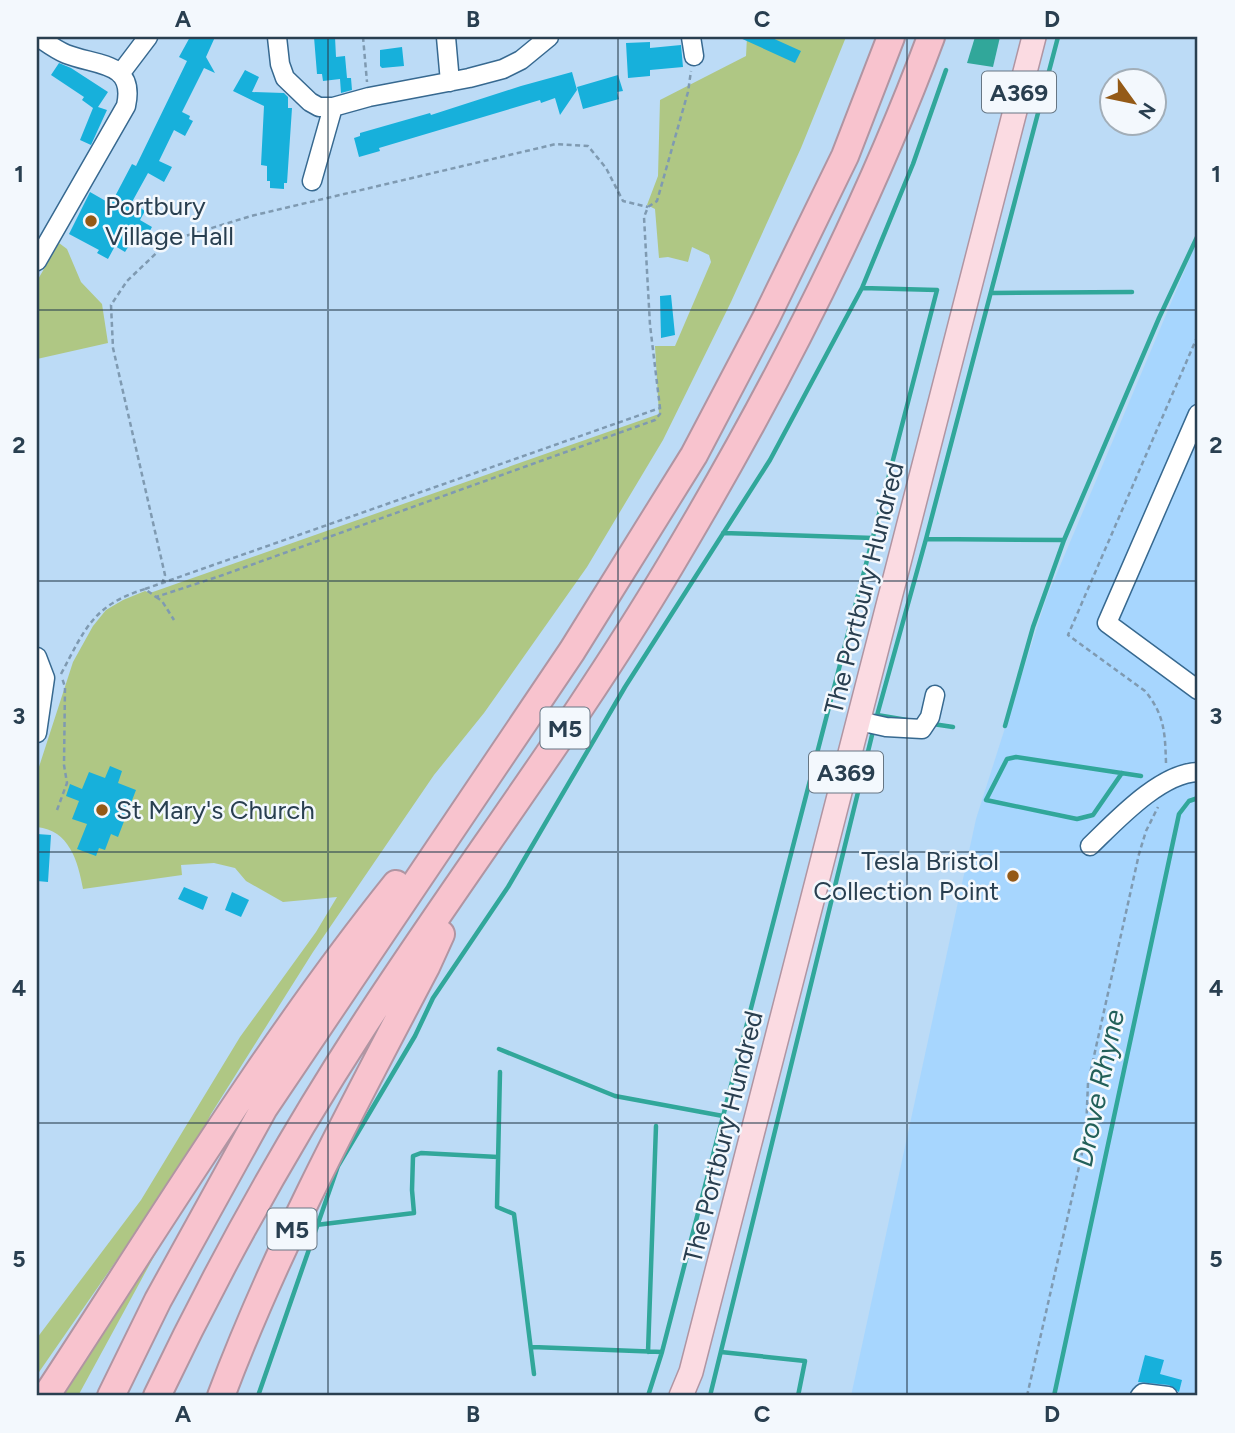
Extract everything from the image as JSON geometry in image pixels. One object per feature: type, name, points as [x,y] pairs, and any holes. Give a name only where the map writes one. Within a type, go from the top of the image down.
[{"type":"highway","name":"M5","points":[[111,1396],[158,1300],[264,1108],[587,628],[694,454],[766,318],[845,156],[891,37]]},
{"type":"highway","name":"M5","points":[[157,1396],[196,1314],[275,1172],[363,1026],[470,870],[669,568],[738,447],[796,342],[842,249],[905,106],[931,37]]},
{"type":"highway","name":"M5","points":[[46,1396],[179,1191],[339,955],[512,740]]},
{"type":"highway","name":"M5","points":[[221,1396],[268,1280],[314,1181],[426,967],[470,870]]},
{"type":"main road","name":"The Portbury Hundred","points":[[681,1396],[691,1372],[1034,37]]},
{"type":"street","points":[[37,261],[126,106],[129,92],[127,82],[120,74],[102,63],[64,53],[38,37]]},
{"type":"street","points":[[120,74],[148,37]]},
{"type":"street","points":[[277,37],[280,64],[285,78],[319,107],[333,107],[503,69],[521,60],[549,37]]},
{"type":"street","points":[[446,37],[450,82]]},
{"type":"street","points":[[691,37],[694,56]]},
{"type":"street","points":[[312,181],[333,107]]},
{"type":"street","points":[[1198,414],[1107,622],[1198,690]]},
{"type":"street","points":[[37,657],[46,678],[37,733]]},
{"type":"street","points":[[859,721],[886,727],[922,729],[930,717],[935,695]]},
{"type":"street","points":[[1090,846],[1166,781],[1198,772]]},
{"type":"street","points":[[1140,1396],[1143,1393],[1168,1396]]},
{"type":"path","points":[[363,37],[369,97]]},
{"type":"path","points":[[156,597],[655,420],[660,414],[660,408],[650,325],[645,217],[648,207],[657,201],[688,92],[694,56]]},
{"type":"path","points":[[162,584],[165,575],[113,348],[111,305],[127,281],[169,241],[251,216],[556,144],[588,146],[606,168],[623,201],[648,207]]},
{"type":"path","points":[[41,699],[61,675],[93,618],[121,596],[162,584],[660,408]]},
{"type":"path","points":[[145,589],[162,601],[174,620]]},
{"type":"path","points":[[57,810],[66,783],[65,687],[61,675]]},
{"type":"path","points":[[1027,1396],[1081,1158],[1086,1131],[1088,1083],[1139,855],[1146,831],[1164,794],[1166,781]]},
{"type":"shaded area","points":[[747,37],[846,37],[801,148],[731,302],[663,440],[587,567],[484,713],[434,775],[313,952],[211,1114],[193,1150],[37,1375],[37,1338],[141,1200],[240,1037],[316,932],[337,897],[283,902],[246,881],[235,868],[214,863],[181,865],[182,875],[83,889],[70,849],[57,834],[37,827],[37,773],[73,662],[93,626],[106,610],[123,600],[145,591],[150,593],[659,414],[655,346],[675,346],[711,262],[709,255],[692,247],[688,262],[668,257],[659,258],[655,209],[647,205],[658,176],[660,100],[746,56]]},
{"type":"shaded area","points":[[975,37],[1000,37],[993,67],[967,63]]},
{"type":"shaded area","points":[[1198,239],[1198,1396],[851,1396],[976,819],[1046,599]]},
{"type":"shaded area","points":[[59,243],[67,249],[81,282],[102,304],[108,343],[37,359],[37,281]]},
{"type":"shaded area","points":[[176,1216],[78,1396],[59,1396]]},
{"type":"building","points":[[190,37],[215,37],[206,57],[215,73],[204,68],[182,112],[193,121],[185,136],[174,130],[159,161],[172,167],[164,182],[148,173],[132,202],[145,211],[140,220],[152,227],[144,241],[135,236],[125,252],[115,246],[108,259],[97,253],[99,250],[69,234],[90,192],[111,204],[132,164],[136,166],[187,61],[179,57]]},
{"type":"building","points":[[314,37],[335,37],[336,57],[345,56],[347,78],[351,78],[352,90],[341,93],[340,79],[323,81],[322,74],[317,74]]},
{"type":"building","points":[[738,37],[770,37],[801,51],[795,63]]},
{"type":"building","points":[[650,42],[650,48],[681,45],[683,67],[650,70],[650,76],[628,78],[626,43]]},
{"type":"building","points":[[402,47],[404,66],[380,66],[380,50]]},
{"type":"building","points":[[59,63],[108,92],[98,107],[107,110],[91,145],[80,140],[93,108],[82,100],[84,97],[51,75]]},
{"type":"building","points":[[245,70],[259,77],[252,92],[284,93],[288,97],[288,108],[292,108],[287,183],[284,183],[284,189],[270,188],[267,166],[261,165],[264,106],[233,91]]},
{"type":"building","points":[[572,72],[577,90],[560,115],[555,98],[541,103],[540,100],[379,148],[380,151],[359,157],[354,138],[360,136],[360,133],[430,113],[431,115]]},
{"type":"building","points":[[618,75],[623,91],[617,92],[619,99],[583,109],[577,87]]},
{"type":"building","points":[[671,295],[675,335],[661,338],[660,296]]},
{"type":"building","name":"St Mary's Church","points":[[110,766],[122,771],[118,783],[136,790],[118,837],[111,834],[105,850],[99,848],[96,856],[77,849],[87,824],[72,819],[79,801],[66,796],[70,784],[82,789],[89,772],[105,778]]},
{"type":"building","points":[[37,834],[51,835],[48,882],[37,881]]},
{"type":"building","points":[[184,887],[208,897],[203,910],[178,899]]},
{"type":"building","points":[[232,892],[249,900],[241,917],[225,910]]},
{"type":"building","points":[[1145,1355],[1164,1360],[1160,1374],[1182,1380],[1179,1392],[1169,1385],[1138,1382]]},
{"type":"waterway","points":[[876,719],[1058,37]]},
{"type":"waterway","points":[[258,1396],[338,1166],[415,1036],[433,998],[508,887],[625,687],[770,460],[862,288],[913,164],[946,70]]},
{"type":"waterway","points":[[1005,726],[1033,627],[1064,540],[1159,318],[1198,235]]},
{"type":"waterway","points":[[648,1396],[662,1352],[937,290],[862,288]]},
{"type":"waterway","points":[[992,293],[1132,292]]},
{"type":"waterway","points":[[723,533],[873,538]]},
{"type":"waterway","points":[[926,539],[1064,540]]},
{"type":"waterway","points":[[877,715],[907,720]]},
{"type":"waterway","points":[[933,724],[953,727]]},
{"type":"waterway","points":[[710,1396],[874,727]]},
{"type":"waterway","points":[[1122,773],[1093,815],[1077,819],[986,800],[1007,759],[1016,757],[1141,776]]},
{"type":"waterway","name":"Drove Rhyne","points":[[1054,1396],[1179,814],[1189,801],[1198,798]]},
{"type":"waterway","points":[[499,1049],[615,1096],[723,1116]]},
{"type":"waterway","points":[[500,1072],[497,1207],[514,1214],[534,1374]]},
{"type":"waterway","points":[[648,1352],[656,1126]]},
{"type":"waterway","points":[[316,1225],[414,1213],[413,1156],[421,1153],[498,1157]]},
{"type":"waterway","points":[[532,1347],[662,1352]]},
{"type":"waterway","points":[[721,1352],[805,1361],[798,1396]]},
{"type":"place","name":"Portbury Village Hall","points":[[91,221]]},
{"type":"place","name":"St Mary's Church","points":[[102,810]]},
{"type":"place","name":"Tesla Bristol Collection Point","points":[[1013,876]]}]
